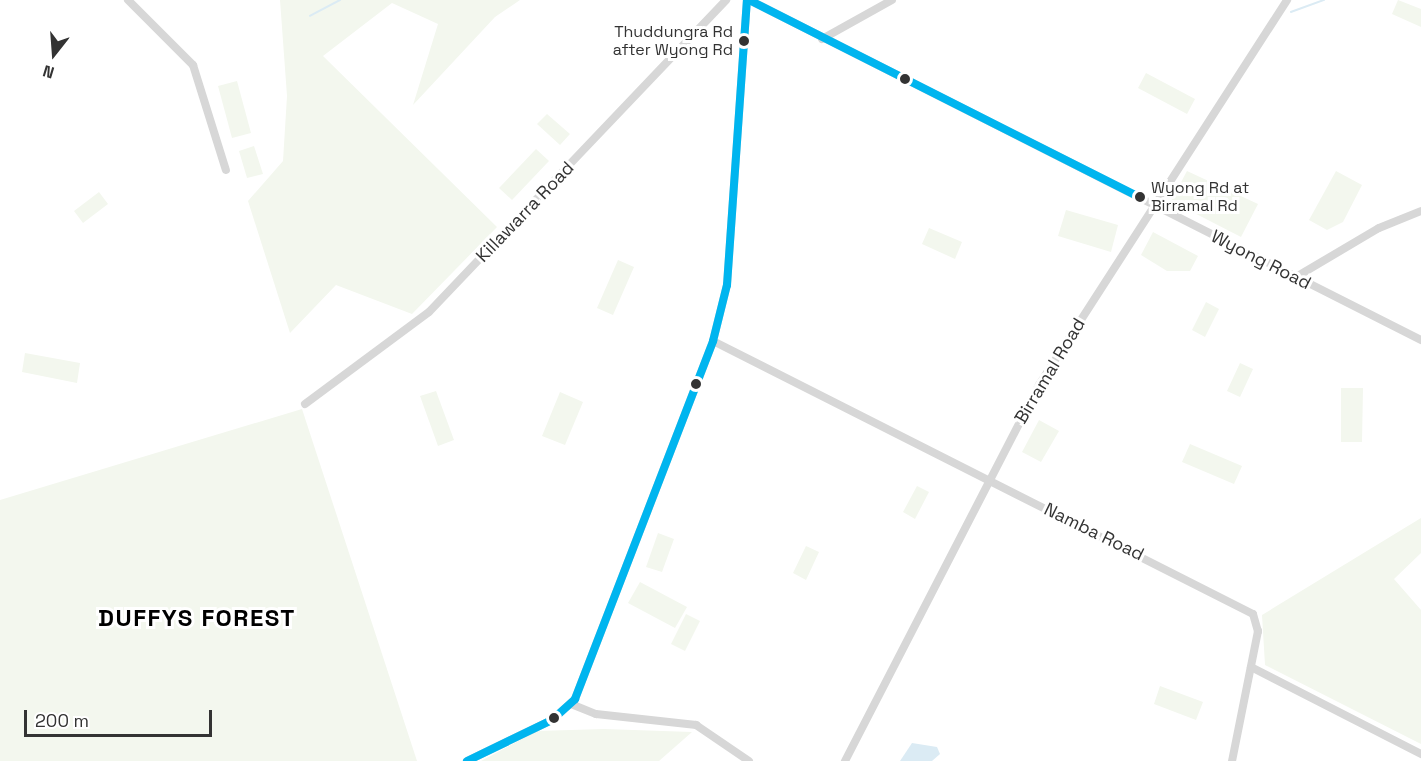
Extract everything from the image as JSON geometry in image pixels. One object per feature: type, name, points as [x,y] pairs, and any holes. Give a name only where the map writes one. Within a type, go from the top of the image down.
[{"type":"street","points":[[128,0],[193,65],[226,170]]},
{"type":"street","name":"Killawarra Road","points":[[305,404],[429,312],[726,0]]},
{"type":"street","points":[[467,761],[552,720],[571,704],[713,341],[727,285],[748,0]]},
{"type":"street","name":"Wyong Road","points":[[748,0],[1421,340]]},
{"type":"street","points":[[822,39],[892,0]]},
{"type":"street","name":"Birramal Road","points":[[845,761],[1039,385],[1157,206],[1287,0]]},
{"type":"street","points":[[1296,277],[1379,228],[1421,211]]},
{"type":"street","name":"Namba Road","points":[[713,341],[1253,614],[1259,626],[1233,761]]},
{"type":"street","points":[[1251,667],[1421,754]]},
{"type":"street","points":[[571,704],[596,714],[696,724],[749,761]]},
{"type":"shaded area","points":[[280,0],[520,0],[495,17],[413,105],[438,24],[392,3],[323,56],[497,227],[412,314],[336,285],[290,333],[248,201],[283,161],[287,96]]},
{"type":"shaded area","points":[[1398,0],[1421,9],[1421,27],[1392,14]]},
{"type":"shaded area","points":[[1146,73],[1195,99],[1187,114],[1138,88]]},
{"type":"shaded area","points":[[237,81],[251,133],[232,138],[218,86]]},
{"type":"shaded area","points":[[547,114],[570,134],[560,145],[537,124]]},
{"type":"shaded area","points":[[254,146],[263,174],[247,178],[239,151]]},
{"type":"shaded area","points":[[536,149],[549,161],[512,200],[499,188]]},
{"type":"shaded area","points":[[1187,171],[1258,204],[1241,237],[1171,201]]},
{"type":"shaded area","points":[[1336,171],[1362,185],[1343,222],[1327,230],[1309,220]]},
{"type":"shaded area","points":[[99,192],[108,204],[83,223],[74,211]]},
{"type":"shaded area","points":[[1066,210],[1118,225],[1111,252],[1058,236]]},
{"type":"shaded area","points":[[929,228],[962,242],[955,259],[922,244]]},
{"type":"shaded area","points":[[1153,232],[1198,256],[1190,271],[1167,271],[1141,255]]},
{"type":"shaded area","points":[[618,260],[634,267],[613,315],[597,308]]},
{"type":"shaded area","points":[[1206,302],[1219,309],[1205,337],[1192,330]]},
{"type":"shaded area","points":[[25,353],[80,363],[77,383],[22,372]]},
{"type":"shaded area","points":[[1240,363],[1253,369],[1240,397],[1227,391]]},
{"type":"shaded area","points":[[1341,388],[1363,388],[1362,442],[1341,442]]},
{"type":"shaded area","points":[[436,391],[454,440],[438,446],[420,396]]},
{"type":"shaded area","points":[[560,392],[583,402],[565,445],[542,436]]},
{"type":"shaded area","points":[[302,409],[417,761],[0,761],[0,500]]},
{"type":"shaded area","points":[[1039,420],[1059,431],[1041,462],[1022,452]]},
{"type":"shaded area","points":[[1190,444],[1242,466],[1234,484],[1182,462]]},
{"type":"shaded area","points":[[917,486],[929,492],[915,519],[903,512]]},
{"type":"shaded area","points":[[1421,518],[1421,553],[1394,579],[1421,610],[1421,744],[1265,665],[1262,615]]},
{"type":"shaded area","points":[[658,533],[674,539],[662,572],[646,567]]},
{"type":"shaded area","points":[[806,546],[819,552],[806,580],[793,573]]},
{"type":"shaded area","points":[[640,582],[687,607],[675,628],[628,603]]},
{"type":"shaded area","points":[[686,614],[700,621],[685,651],[671,644]]},
{"type":"shaded area","points":[[1160,686],[1203,702],[1196,720],[1154,704]]},
{"type":"shaded area","points":[[604,729],[692,732],[659,761],[481,761],[537,731]]},
{"type":"shaded area","points":[[912,743],[937,747],[940,754],[932,761],[900,761]]},
{"type":"waterway","points":[[310,16],[340,0]]},
{"type":"waterway","points":[[1291,12],[1324,0]]},
{"type":"transit line","points":[[467,761],[552,720],[575,699],[713,341],[727,285],[747,0]]},
{"type":"transit line","points":[[749,0],[1141,198]]},
{"type":"place","name":"Thuddungra Rd after Wyong Rd","points":[[744,41]]},
{"type":"place","name":"Wyong Rd at Birramal Rd","points":[[1140,197]]},
{"type":"district","name":"DUFFYS FOREST","points":[[197,618]]}]
